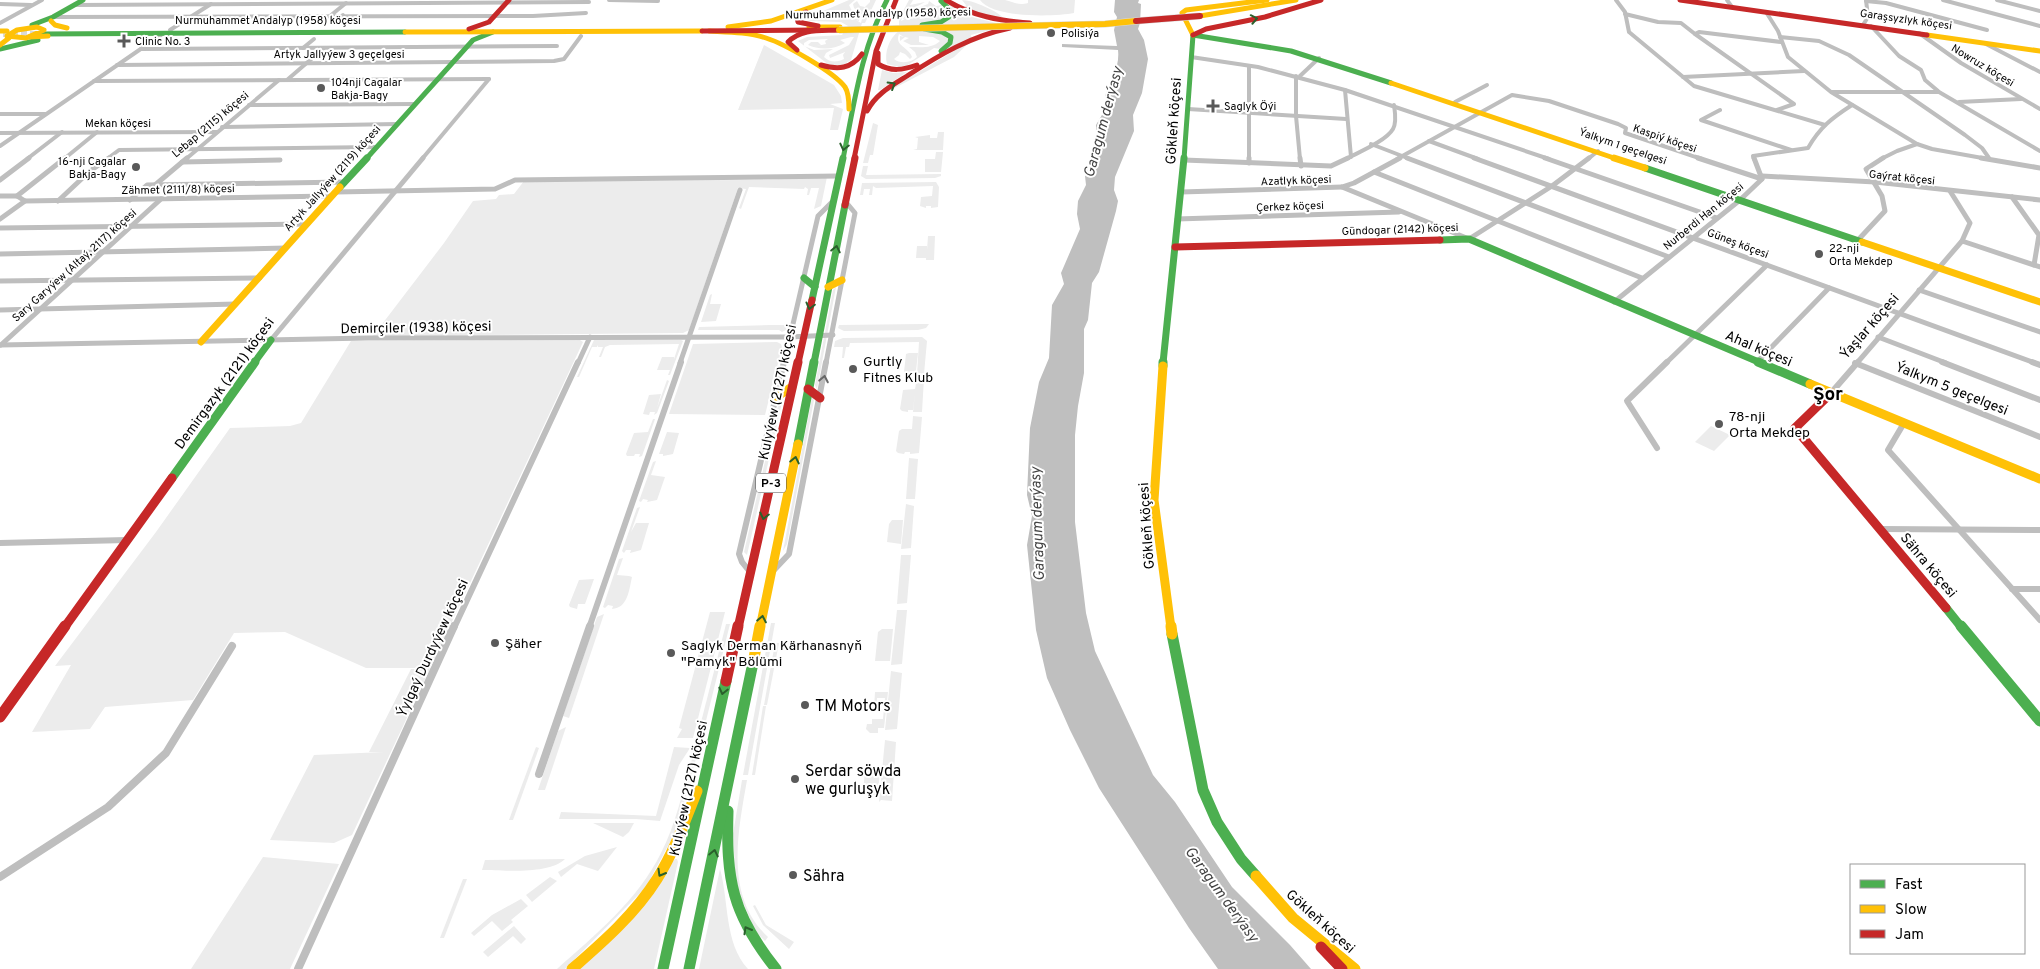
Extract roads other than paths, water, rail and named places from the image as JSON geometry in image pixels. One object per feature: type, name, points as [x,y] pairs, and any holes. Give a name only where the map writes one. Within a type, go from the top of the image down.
[{"type":"main road","points":[[710,29],[771,20],[832,0]]},
{"type":"main road","points":[[839,28],[806,26],[797,20],[804,13],[842,0]]},
{"type":"main road","points":[[882,0],[878,8],[886,12],[900,0]]},
{"type":"main road","name":"Kulyýew (2127) köçesi","points":[[663,969],[714,730],[802,337],[815,287],[850,119],[871,51],[886,12],[887,0]]},
{"type":"main road","name":"Kulyýew (2127) köçesi","points":[[886,12],[896,0]]},
{"type":"main road","name":"Gökleň köçesi","points":[[1266,0],[1186,10],[1182,13],[1190,30],[1191,57],[1184,160],[1161,384],[1154,500],[1166,602],[1203,790],[1217,822],[1241,859],[1293,918],[1355,969]]},
{"type":"main road","name":"Nurmuhammet Andalyp (1958) köçesi","points":[[1198,15],[1285,0]]},
{"type":"main road","name":"Nurmuhammet Andalyp (1958) köçesi","points":[[46,26],[169,32],[468,37],[493,25],[710,29],[1119,23],[1198,15],[1296,0]]},
{"type":"main road","points":[[1190,30],[1265,17],[1321,0]]},
{"type":"main road","name":"Garaşsyzlyk köçesi","points":[[1680,0],[1729,3],[1766,12],[2040,51]]},
{"type":"main road","points":[[493,25],[508,1]]},
{"type":"main road","points":[[944,1],[984,19],[1030,24]]},
{"type":"main road","points":[[910,27],[933,24],[947,18],[950,12],[944,1]]},
{"type":"main road","points":[[26,32],[40,33],[46,26],[79,2]]},
{"type":"main road","points":[[839,28],[803,33],[791,37],[788,42],[791,46],[824,66],[834,69],[846,68],[855,64],[871,51],[880,66],[892,70],[916,65],[985,32],[1030,24]]},
{"type":"main road","points":[[2,36],[46,26],[66,32],[139,34]]},
{"type":"main road","name":"Nurmuhammet Andalyp (1958) köçesi","points":[[46,26],[139,34],[169,32]]},
{"type":"main road","points":[[1190,30],[1217,26]]},
{"type":"main road","points":[[861,121],[872,101],[882,92],[944,52],[950,43],[951,39],[948,34],[935,30],[910,27]]},
{"type":"main road","points":[[710,29],[763,37],[806,60],[844,85],[848,93],[850,119]]},
{"type":"main road","name":"Ýalkym 1 geçelgesi","points":[[1190,30],[1319,58],[1455,102],[2040,302]]},
{"type":"main road","points":[[2,36],[9,33],[26,32],[169,32]]},
{"type":"main road","points":[[2,36],[26,42],[66,32]]},
{"type":"main road","name":"Artyk Jallyýew (2119) köçesi","points":[[202,342],[452,63],[468,37]]},
{"type":"main road","name":"Kulyýew (2127) köçesi","points":[[689,969],[797,452],[861,121],[871,51]]},
{"type":"main road","name":"Gündogar (2142) köçesi","points":[[1175,247],[1469,239]]},
{"type":"main road","name":"Ahal köçesi","points":[[1469,239],[1694,336],[2040,479]]},
{"type":"main road","points":[[804,278],[815,287]]},
{"type":"main road","points":[[828,287],[842,280]]},
{"type":"main road","name":"Demirgazyk (2121) köçesi","points":[[0,717],[271,340]]},
{"type":"main road","points":[[776,397],[792,387]]},
{"type":"main road","points":[[808,388],[820,398]]},
{"type":"main road","name":"Ýaşlar köçesi","points":[[1795,428],[1831,393]]},
{"type":"main road","name":"Sähra köçesi","points":[[1795,428],[2040,721]]},
{"type":"main road","points":[[572,969],[624,920],[657,879],[674,847],[708,764]]},
{"type":"main road","points":[[731,769],[726,861],[730,887],[734,902],[748,931],[776,969]]},
{"type":"main road","points":[[1293,918],[1342,969]]},
{"type":"street","points":[[1,4],[10,0]]},
{"type":"street","points":[[0,18],[10,18],[42,0]]},
{"type":"street","points":[[0,146],[140,49],[218,0]]},
{"type":"street","points":[[609,0],[658,1]]},
{"type":"street","points":[[1616,0],[1625,14],[1629,32],[1694,86],[1825,125]]},
{"type":"street","points":[[1987,30],[1886,2],[1866,0],[1867,26],[1899,56],[1921,70],[1925,80],[1939,92],[2040,150]]},
{"type":"street","points":[[1943,0],[2040,26]]},
{"type":"street","points":[[1997,0],[2040,11]]},
{"type":"street","points":[[79,2],[212,4],[371,1],[590,2]]},
{"type":"street","points":[[354,16],[371,1]]},
{"type":"street","points":[[330,16],[348,2]]},
{"type":"street","points":[[1,4],[34,5]]},
{"type":"street","points":[[1766,12],[1781,40],[1782,50],[1804,71],[1852,106],[1917,144],[1932,149],[2040,168]]},
{"type":"street","points":[[46,26],[192,16],[354,16],[493,25],[586,13]]},
{"type":"street","points":[[1625,14],[1658,22],[1681,23],[1794,104],[1777,110]]},
{"type":"street","points":[[334,23],[343,16]]},
{"type":"street","points":[[2,36],[10,18]]},
{"type":"street","points":[[1695,34],[1699,32],[1826,43],[1863,63],[1900,92],[1982,148],[1989,158]]},
{"type":"street","name":"Nowruz köçesi","points":[[1919,33],[1961,63],[2040,109]]},
{"type":"street","name":"Artyk Jallyýew 3 geçelgesi","points":[[117,65],[452,63],[560,60],[564,59],[581,36]]},
{"type":"street","points":[[140,49],[325,48],[468,37],[557,46]]},
{"type":"street","points":[[303,48],[314,39]]},
{"type":"street","points":[[1984,43],[2040,72]]},
{"type":"street","points":[[287,80],[325,48]]},
{"type":"street","points":[[1191,57],[1298,76],[1345,90],[1456,126],[1717,218]]},
{"type":"street","points":[[1301,166],[1296,116],[1298,76],[1319,58]]},
{"type":"street","points":[[1249,66],[1249,163]]},
{"type":"street","points":[[1683,77],[1804,71]]},
{"type":"street","points":[[94,80],[438,78]]},
{"type":"street","name":"Demirgazyk (2121) köçesi","points":[[271,340],[489,79],[438,78]]},
{"type":"street","name":"Lebap (2115) köçesi","points":[[155,185],[278,80]]},
{"type":"street","points":[[1455,102],[1487,85]]},
{"type":"street","points":[[1345,90],[1346,119],[1351,157]]},
{"type":"street","points":[[1831,92],[1939,92]]},
{"type":"street","name":"Azatlyk köçesi","points":[[1181,192],[1342,187],[1374,172],[1512,95]]},
{"type":"street","name":"Kaspiý köçesi","points":[[1512,95],[1549,101],[1618,124],[1626,128],[1625,133],[1762,178]]},
{"type":"street","points":[[1958,102],[2022,99]]},
{"type":"street","points":[[249,105],[415,104]]},
{"type":"street","points":[[1184,160],[1331,166],[1351,157],[1392,131],[1396,122],[1394,105]]},
{"type":"street","points":[[1762,178],[1753,156],[1808,148],[1818,131],[1834,116],[1852,106]]},
{"type":"street","points":[[1188,109],[1346,119]]},
{"type":"street","points":[[1720,110],[1701,120],[1794,151]]},
{"type":"street","points":[[0,114],[46,114]]},
{"type":"street","points":[[222,127],[397,124]]},
{"type":"street","points":[[0,180],[62,132]]},
{"type":"street","points":[[17,196],[98,132]]},
{"type":"street","name":"Mekan köçesi","points":[[0,133],[217,132]]},
{"type":"street","name":"Güneş köçesi","points":[[1429,141],[2040,365]]},
{"type":"street","points":[[1371,144],[1669,257]]},
{"type":"street","points":[[1858,240],[1885,211],[1882,196],[1866,169],[1881,157],[1897,149],[1917,144]]},
{"type":"street","points":[[58,201],[76,186],[76,183],[116,151],[377,147]]},
{"type":"street","name":"Gündogar (2142) köçesi","points":[[1469,239],[1552,186],[1598,151]]},
{"type":"street","points":[[182,162],[280,160]]},
{"type":"street","points":[[1374,172],[1642,278]]},
{"type":"street","name":"Zähmet (2111/8) köçesi","points":[[25,201],[161,200],[495,189],[516,180],[838,176]]},
{"type":"street","name":"Gaýrat köçesi","points":[[1762,178],[1874,182],[2040,200]]},
{"type":"street","name":"Nurberdi Han köçesi","points":[[1614,302],[1740,200],[1762,178]]},
{"type":"street","name":"Zähmet (2111/8) köçesi","points":[[130,200],[147,185],[345,182]]},
{"type":"street","points":[[1342,187],[1469,239]]},
{"type":"street","points":[[539,774],[740,190]]},
{"type":"street","points":[[1950,190],[1970,223],[1962,241],[2040,267]]},
{"type":"street","points":[[0,196],[17,196],[25,201],[0,219]]},
{"type":"street","points":[[2012,197],[2039,235],[2034,265]]},
{"type":"street","name":"Sary Garyýew (Altaý, 2117) köçesi","points":[[0,345],[161,200]]},
{"type":"street","points":[[750,573],[739,554],[818,216],[832,202]]},
{"type":"street","points":[[770,574],[789,554],[833,335],[855,213],[845,202]]},
{"type":"street","name":"Çerkez köçesi","points":[[1178,219],[1402,212]]},
{"type":"street","points":[[0,228],[308,224]]},
{"type":"street","name":"Ýaşlar köçesi","points":[[1831,393],[1962,241]]},
{"type":"street","points":[[0,254],[286,248]]},
{"type":"street","points":[[1657,448],[1627,401],[1767,265]]},
{"type":"street","points":[[0,281],[260,278]]},
{"type":"street","points":[[1757,362],[1829,288]]},
{"type":"street","points":[[1919,290],[2040,332]]},
{"type":"street","points":[[0,310],[236,304]]},
{"type":"street","name":"Demirçiler (1938) köçesi","points":[[0,345],[271,340],[802,337],[833,335]]},
{"type":"street","name":"Ýylgaý Durdyýew köçesi","points":[[298,969],[432,674],[590,337]]},
{"type":"street","points":[[1878,337],[2040,400]]},
{"type":"street","name":"Ýalkym 5 geçelgesi","points":[[1855,363],[2040,437]]},
{"type":"street","points":[[1904,423],[1888,450],[2040,620]]},
{"type":"street","points":[[1880,529],[2040,530]]},
{"type":"street","points":[[0,544],[128,540]]},
{"type":"street","points":[[2012,589],[2040,589]]},
{"type":"street","points":[[0,878],[108,807],[166,753],[232,646]]},
{"type":"water","name":"Garagum derýasy","points":[[1115,0],[1139,0],[1138,3],[1141,4],[1138,29],[1144,40],[1148,59],[1142,93],[1133,115],[1134,131],[1115,177],[1114,190],[1118,201],[1116,211],[1099,272],[1092,283],[1088,320],[1084,329],[1084,373],[1075,435],[1075,522],[1086,613],[1095,651],[1153,775],[1175,802],[1232,887],[1290,945],[1311,969],[1218,969],[1189,928],[1099,788],[1047,678],[1036,630],[1027,545],[1032,516],[1027,495],[1030,428],[1039,382],[1049,358],[1052,305],[1064,284],[1061,273],[1080,229],[1077,214],[1078,201],[1086,185],[1085,176],[1090,164],[1091,155],[1096,146],[1096,125],[1109,103],[1105,96],[1118,62],[1118,50],[1062,47],[1062,44],[1117,46],[1114,30],[1117,17],[1114,12]]},
{"type":"tunnel","points":[[3,34],[41,34]]},
{"type":"place","name":"Polisiýa","points":[[1051,33]]},
{"type":"place","name":"Clinic No. 3","points":[[124,41]]},
{"type":"place","name":"104nji Cagalar Bakja-Bagy","points":[[321,88]]},
{"type":"place","name":"Saglyk Öýi","points":[[1213,106]]},
{"type":"place","name":"16-nji Cagalar Bakja-Bagy","points":[[136,167]]},
{"type":"place","name":"22-nji Orta Mekdep","points":[[1819,254]]},
{"type":"place","name":"Gurtly Fitnes Klub","points":[[853,369]]},
{"type":"place","name":"78-nji Orta Mekdep","points":[[1719,424]]},
{"type":"place","name":"Şäher","points":[[495,643]]},
{"type":"place","name":"Saglyk Derman Kärhanasnyň \"Pamyk\" Bölümi","points":[[671,653]]},
{"type":"place","name":"TM Motors","points":[[805,705]]},
{"type":"place","name":"Serdar söwda we gurluşyk","points":[[795,779]]},
{"type":"place","name":"Sähra","points":[[793,875]]},
{"type":"district","name":"Şor","points":[[1828,393]]}]
